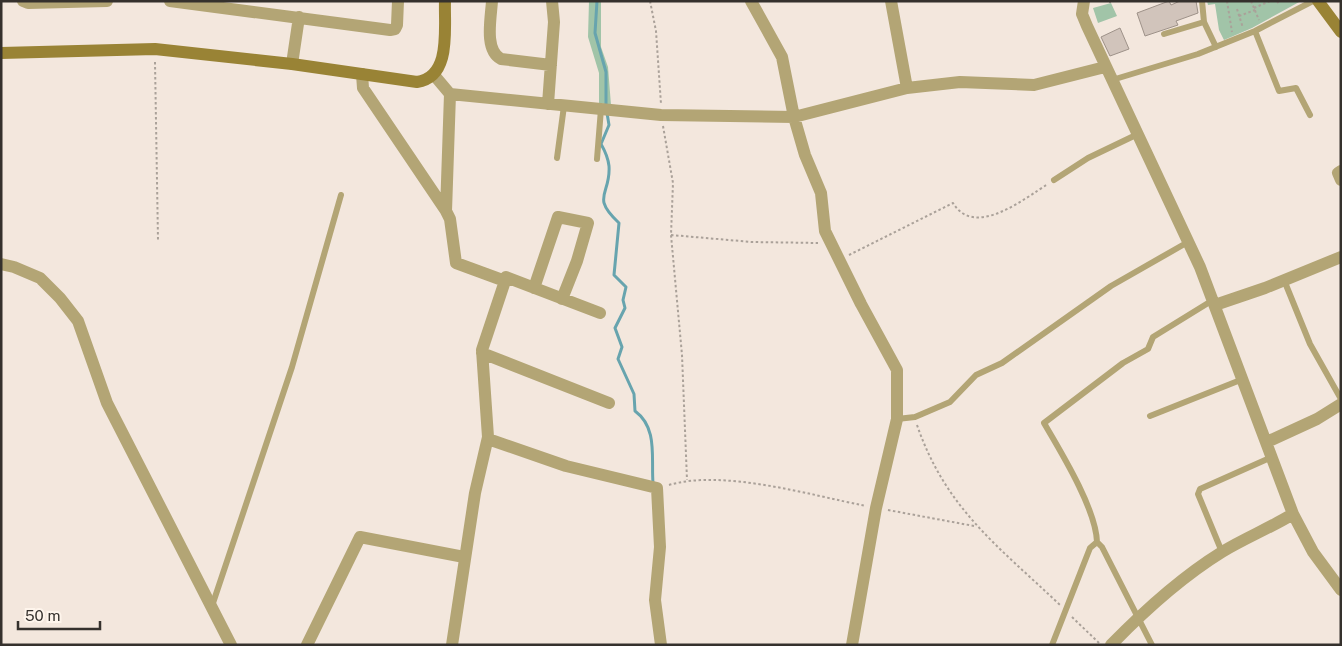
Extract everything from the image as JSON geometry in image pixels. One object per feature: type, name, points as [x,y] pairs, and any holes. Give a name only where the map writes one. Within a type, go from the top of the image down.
[{"type":"street","points":[[24,1],[28,3],[107,1]]},
{"type":"street","points":[[170,1],[390,30],[395,28],[396,25],[398,1]]},
{"type":"street","points":[[1,53],[155,49],[292,64],[417,82],[425,81],[439,70],[443,52],[445,1]]},
{"type":"street","points":[[492,1],[491,47],[495,56],[501,59],[551,65]]},
{"type":"street","points":[[548,104],[552,1]]},
{"type":"street","points":[[751,1],[782,57],[794,117],[805,155],[821,193],[825,231],[897,370],[897,419],[876,508],[852,645]]},
{"type":"street","points":[[891,1],[907,88]]},
{"type":"street","points":[[1084,1],[1082,14],[1214,302],[1293,514],[1313,552],[1341,590]]},
{"type":"street","points":[[1318,1],[1341,32]]},
{"type":"street","points":[[292,64],[299,17]]},
{"type":"street","points":[[450,94],[662,115],[794,117],[907,88],[960,82],[1034,85],[1105,67]]},
{"type":"street","points":[[362,74],[363,88],[446,210],[450,219],[456,262],[504,281]]},
{"type":"street","points":[[434,75],[450,94],[446,210]]},
{"type":"street","points":[[1341,171],[1338,173],[1341,180]]},
{"type":"street","points":[[534,288],[558,217],[588,222],[577,262],[562,298]]},
{"type":"street","points":[[1214,302],[1284,280],[1341,256]]},
{"type":"street","points":[[1,264],[14,267],[40,278],[60,298],[78,321],[107,402],[231,645]]},
{"type":"street","points":[[452,645],[475,493],[488,439],[482,353],[504,281],[506,277],[600,314]]},
{"type":"street","points":[[482,353],[609,404]]},
{"type":"street","points":[[1267,442],[1317,419],[1341,404]]},
{"type":"street","points":[[488,439],[566,466],[657,488],[660,547],[655,600],[661,645]]},
{"type":"street","points":[[1110,645],[1173,586],[1222,552],[1293,514]]},
{"type":"street","points":[[307,645],[360,537],[464,557]]},
{"type":"lane","points":[[1202,1],[1204,22],[1216,47]]},
{"type":"lane","points":[[1112,80],[1216,47],[1255,31],[1313,1]]},
{"type":"lane","points":[[1164,34],[1204,22]]},
{"type":"lane","points":[[1255,31],[1279,92],[1296,88],[1310,115]]},
{"type":"lane","points":[[557,158],[564,106]]},
{"type":"lane","points":[[597,159],[601,109]]},
{"type":"lane","points":[[1054,180],[1088,158],[1138,134]]},
{"type":"lane","points":[[212,607],[292,367],[341,195]]},
{"type":"lane","points":[[897,419],[915,417],[950,402],[976,375],[1002,363],[1111,286],[1188,242]]},
{"type":"lane","points":[[1284,280],[1310,344],[1341,399]]},
{"type":"lane","points":[[1152,645],[1102,547],[1097,542],[1092,518],[1069,467],[1044,423],[1123,363],[1148,349],[1152,337],[1214,302]]},
{"type":"lane","points":[[1150,416],[1243,378]]},
{"type":"lane","points":[[1222,552],[1198,494],[1200,489],[1272,457]]},
{"type":"lane","points":[[1052,645],[1064,609],[1090,548],[1097,542]]},
{"type":"path","points":[[650,1],[656,31],[662,115],[673,183],[671,235],[682,355],[687,480]]},
{"type":"path","points":[[1227,1],[1233,34]]},
{"type":"path","points":[[1251,1],[1260,21]]},
{"type":"path","points":[[1239,16],[1270,1]]},
{"type":"path","points":[[1237,9],[1244,30]]},
{"type":"path","points":[[155,49],[158,240]]},
{"type":"path","points":[[839,260],[953,203],[956,208],[967,215],[979,218],[990,216],[1001,213],[1054,180]]},
{"type":"path","points":[[671,235],[752,242],[830,243]]},
{"type":"path","points":[[915,417],[936,470],[953,498],[975,526],[1100,645]]},
{"type":"path","points":[[657,488],[687,480],[750,484],[975,526]]},
{"type":"green space","points":[[589,1],[601,1],[601,47],[608,67],[611,105],[599,103],[599,73],[588,37]]},
{"type":"green space","points":[[1207,1],[1301,1],[1252,28],[1224,40],[1219,30],[1215,4],[1208,5]]},
{"type":"green space","points":[[1111,3],[1117,16],[1098,23],[1093,8]]},
{"type":"building","points":[[1169,1],[1171,5],[1180,1],[1196,1],[1198,13],[1176,21],[1178,25],[1145,36],[1137,13]]},
{"type":"building","points":[[1120,28],[1129,49],[1110,56],[1101,37]]},
{"type":"waterway","points":[[597,1],[595,33],[606,72],[606,106]]},
{"type":"waterway","points":[[607,113],[609,125],[601,144],[609,166],[604,201],[605,207],[619,223],[614,275],[626,287],[623,300],[625,308],[615,328],[622,347],[618,359],[634,394],[635,411],[642,418],[650,434],[653,483]]}]
